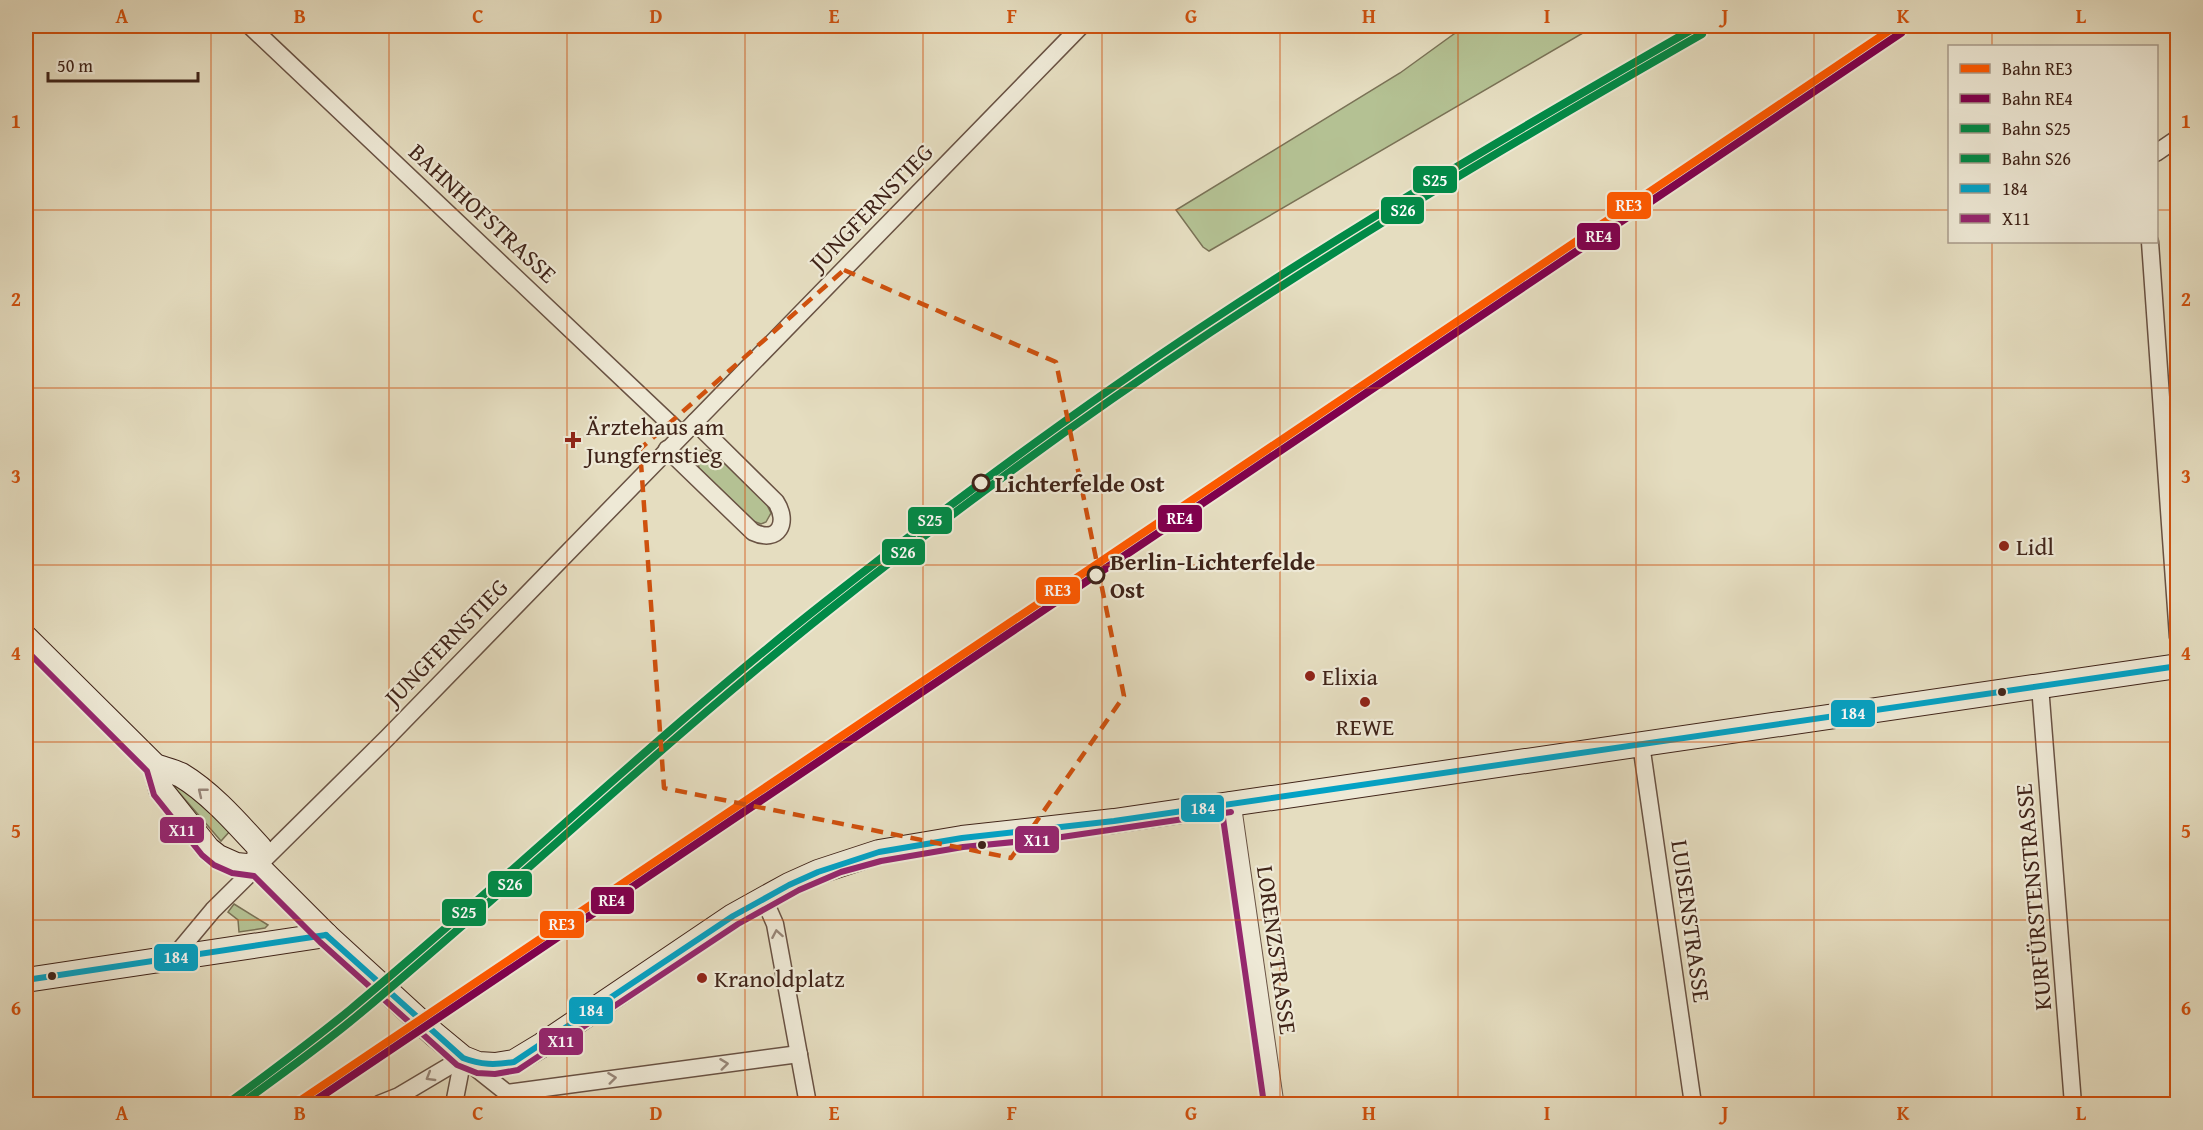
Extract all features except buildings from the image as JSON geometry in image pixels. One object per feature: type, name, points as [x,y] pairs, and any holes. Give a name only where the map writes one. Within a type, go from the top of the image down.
[{"type":"main road","points":[[26,638],[154,766],[180,775],[208,796],[243,829],[260,848],[258,867]]},
{"type":"main road","points":[[154,766],[161,790],[208,849],[218,857],[236,865],[258,867],[326,935],[434,1035],[463,1058],[478,1064],[495,1065],[514,1062],[733,916],[818,872],[879,852],[962,838],[1113,821],[2178,666]]},
{"type":"main road","points":[[26,980],[326,935]]},
{"type":"street","name":"BAHNHOFSTRASSE","points":[[250,26],[682,435]]},
{"type":"street","name":"JUNGFERNSTIEG","points":[[173,958],[213,910],[695,422],[1074,28]]},
{"type":"street","points":[[2158,154],[2178,138]]},
{"type":"street","points":[[2158,155],[2178,153]]},
{"type":"street","points":[[2150,243],[2178,637]]},
{"type":"street","points":[[668,449],[753,532],[768,537],[775,534],[780,528],[782,519],[781,510],[776,502],[695,422]]},
{"type":"street","name":"KURFÜRSTENSTRASSE","points":[[2040,686],[2073,1104]]},
{"type":"street","name":"LUISENSTRASSE","points":[[1641,744],[1693,1104]]},
{"type":"street","name":"LORENZSTRASSE","points":[[1230,803],[1273,1104]]},
{"type":"street","points":[[764,899],[775,924],[808,1104]]},
{"type":"street","points":[[463,1058],[507,1093],[799,1054]]},
{"type":"street","points":[[379,1104],[399,1096],[463,1058]]},
{"type":"street","points":[[454,1104],[463,1058]]},
{"type":"highlighted area","points":[[844,270],[1056,362],[1124,696],[1011,858],[664,788],[640,449]]},
{"type":"green space","points":[[1465,26],[1595,26],[1209,251],[1203,247],[1176,210],[1400,73]]},
{"type":"green space","points":[[707,450],[714,453],[767,505],[771,513],[766,522],[761,524],[753,521],[699,468],[697,458],[701,452]]},
{"type":"green space","points":[[172,779],[230,831],[221,841],[170,782]]},
{"type":"green space","points":[[234,904],[268,925],[265,928],[239,932],[238,920],[228,912]]},
{"type":"rail line","name":"S25","points":[[227,1104],[351,1009],[411,959],[645,752],[764,651],[1011,460],[1154,359],[1325,247],[1510,135],[1698,26]]},
{"type":"rail line","name":"RE3","points":[[295,1104],[1896,26]]},
{"type":"rail line","name":"RE4","points":[[310,1104],[1901,33]]},
{"type":"rail line","name":"S26","points":[[241,1104],[357,1016],[768,660],[874,574],[1016,467],[1162,365],[1332,254],[1516,142],[1702,34]]},
{"type":"transit line","name":"X11","points":[[26,650],[147,771],[154,795],[202,855],[214,865],[232,873],[254,876],[320,942],[457,1065],[477,1073],[495,1074],[518,1070],[738,924],[799,890],[841,872],[881,861],[963,847],[1055,838],[1231,812]]},
{"type":"transit line","name":"184","points":[[326,935],[463,1058],[488,1064],[501,1064],[514,1062],[733,916],[818,872],[879,852],[962,838],[1114,821],[2178,666]]},
{"type":"transit line","name":"X11","points":[[1221,804],[1264,1104]]},
{"type":"transit line","name":"184","points":[[26,980],[326,935]]},
{"type":"place","name":"Ärztehaus am Jungfernstieg","points":[[573,440]]},
{"type":"place","name":"Lichterfelde Ost","points":[[981,483]]},
{"type":"place","name":"Lidl","points":[[2004,546]]},
{"type":"place","name":"Berlin-Lichterfelde Ost","points":[[1096,575]]},
{"type":"place","name":"Elixia","points":[[1310,676]]},
{"type":"place","name":"REWE","points":[[1365,702]]},
{"type":"place","name":"Kranoldplatz","points":[[702,978]]}]
